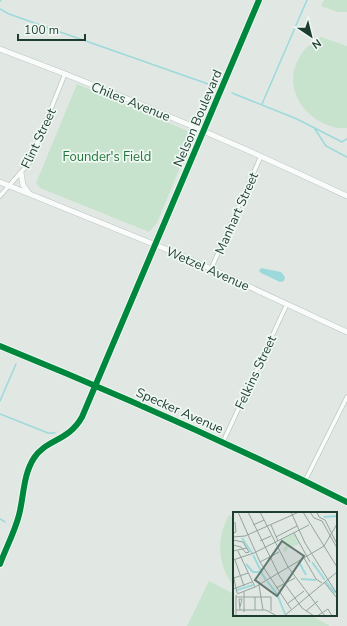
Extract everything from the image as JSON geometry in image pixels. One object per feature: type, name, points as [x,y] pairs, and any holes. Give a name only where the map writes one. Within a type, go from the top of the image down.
[{"type":"street","name":"Nelson Boulevard","points":[[95,385],[258,1]]},
{"type":"street","name":"Chiles Avenue","points":[[0,49],[204,130],[347,196]]},
{"type":"street","name":"Flint Street","points":[[0,196],[21,173],[34,153],[65,74]]},
{"type":"street","name":"Manhart Street","points":[[211,269],[261,156]]},
{"type":"street","points":[[21,173],[28,193]]},
{"type":"street","name":"Wetzel Avenue","points":[[0,182],[155,244],[347,332]]},
{"type":"street","name":"Felkins Street","points":[[223,442],[287,304]]},
{"type":"street","name":"Specker Avenue","points":[[0,346],[95,385],[223,442],[347,502]]},
{"type":"street","points":[[0,564],[19,515],[27,473],[31,464],[41,450],[64,437],[75,428],[82,417],[95,385]]},
{"type":"street","points":[[305,481],[347,397]]},
{"type":"green space","points":[[324,0],[347,0],[347,12],[338,12],[321,6]]},
{"type":"green space","points":[[321,37],[347,46],[347,128],[334,127],[322,123],[302,106],[296,95],[293,83],[294,71],[299,58],[311,44]]},
{"type":"green space","name":"Founder's Field","points":[[77,84],[190,132],[193,136],[157,223],[149,232],[40,188],[36,183]]},
{"type":"green space","points":[[229,515],[233,517],[233,585],[224,569],[220,552],[220,542]]},
{"type":"green space","points":[[209,581],[233,593],[233,616],[312,616],[330,626],[187,626]]},
{"type":"water","points":[[261,268],[281,272],[285,277],[284,281],[280,282],[261,273],[259,271]]},
{"type":"waterway","points":[[262,104],[307,0]]},
{"type":"waterway","points":[[0,9],[9,14],[211,85]]},
{"type":"waterway","points":[[232,93],[297,119],[342,142],[347,139]]},
{"type":"waterway","points":[[315,129],[326,146],[347,157]]},
{"type":"waterway","points":[[0,401],[16,364]]},
{"type":"waterway","points":[[0,414],[48,433],[55,433]]},
{"type":"waterway","points":[[0,519],[5,522]]},
{"type":"cycle path","points":[[0,564],[13,533],[21,508],[26,478],[30,465],[39,452],[64,436],[82,417],[259,0]]},
{"type":"cycle path","points":[[0,346],[175,421],[261,460],[347,502]]}]
